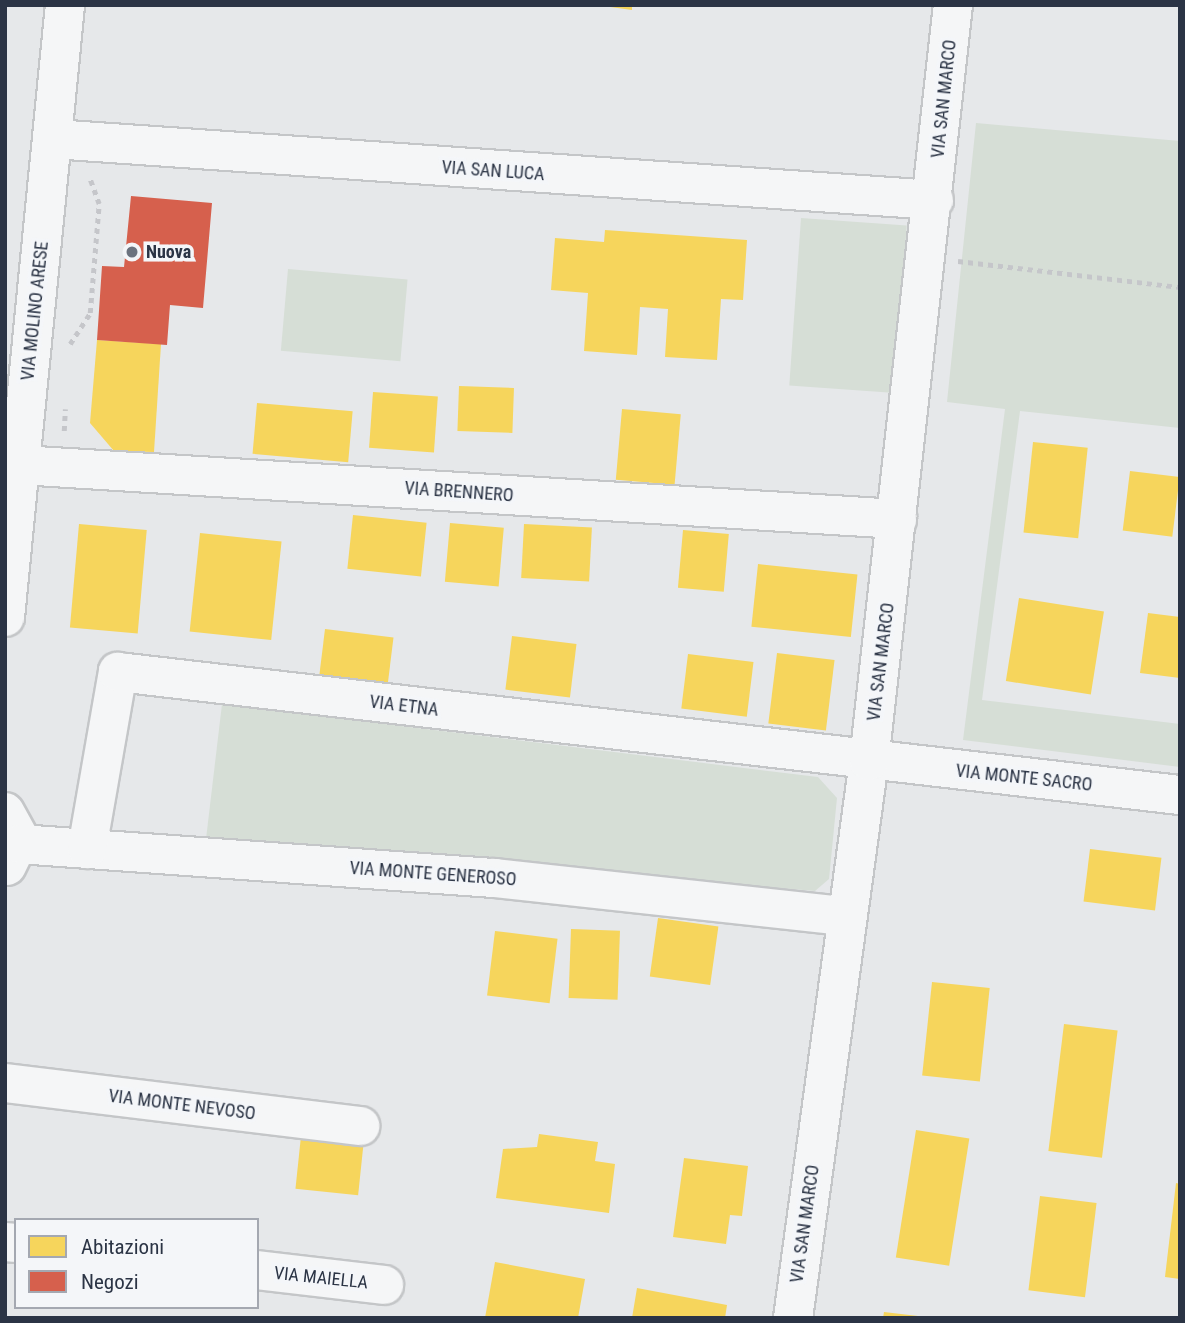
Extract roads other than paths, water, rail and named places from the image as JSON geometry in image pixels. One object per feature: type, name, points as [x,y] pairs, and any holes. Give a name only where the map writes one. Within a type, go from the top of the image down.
[{"type":"street","name":"VIA MOLINO ARESE","points":[[5,617],[65,5]]},
{"type":"street","name":"VIA SAN MARCO","points":[[793,1318],[869,761],[928,258],[953,5]]},
{"type":"street","name":"VIA SAN LUCA","points":[[53,139],[934,200]]},
{"type":"street","name":"VIA BRENNERO","points":[[20,465],[897,519]]},
{"type":"street","name":"VIA ETNA","points":[[87,849],[118,672],[869,761]]},
{"type":"street","name":"VIA MONTE SACRO","points":[[869,761],[1180,795]]},
{"type":"street","name":"VIA MONTE GENEROSO","points":[[8,852],[87,849],[494,878],[846,916]]},
{"type":"street","name":"VIA MONTE NEVOSO","points":[[5,1083],[360,1126]]},
{"type":"street","name":"VIA MAIELLA","points":[[259,1270],[384,1285]]},
{"type":"place","name":"Nuova","points":[[132,252]]}]
